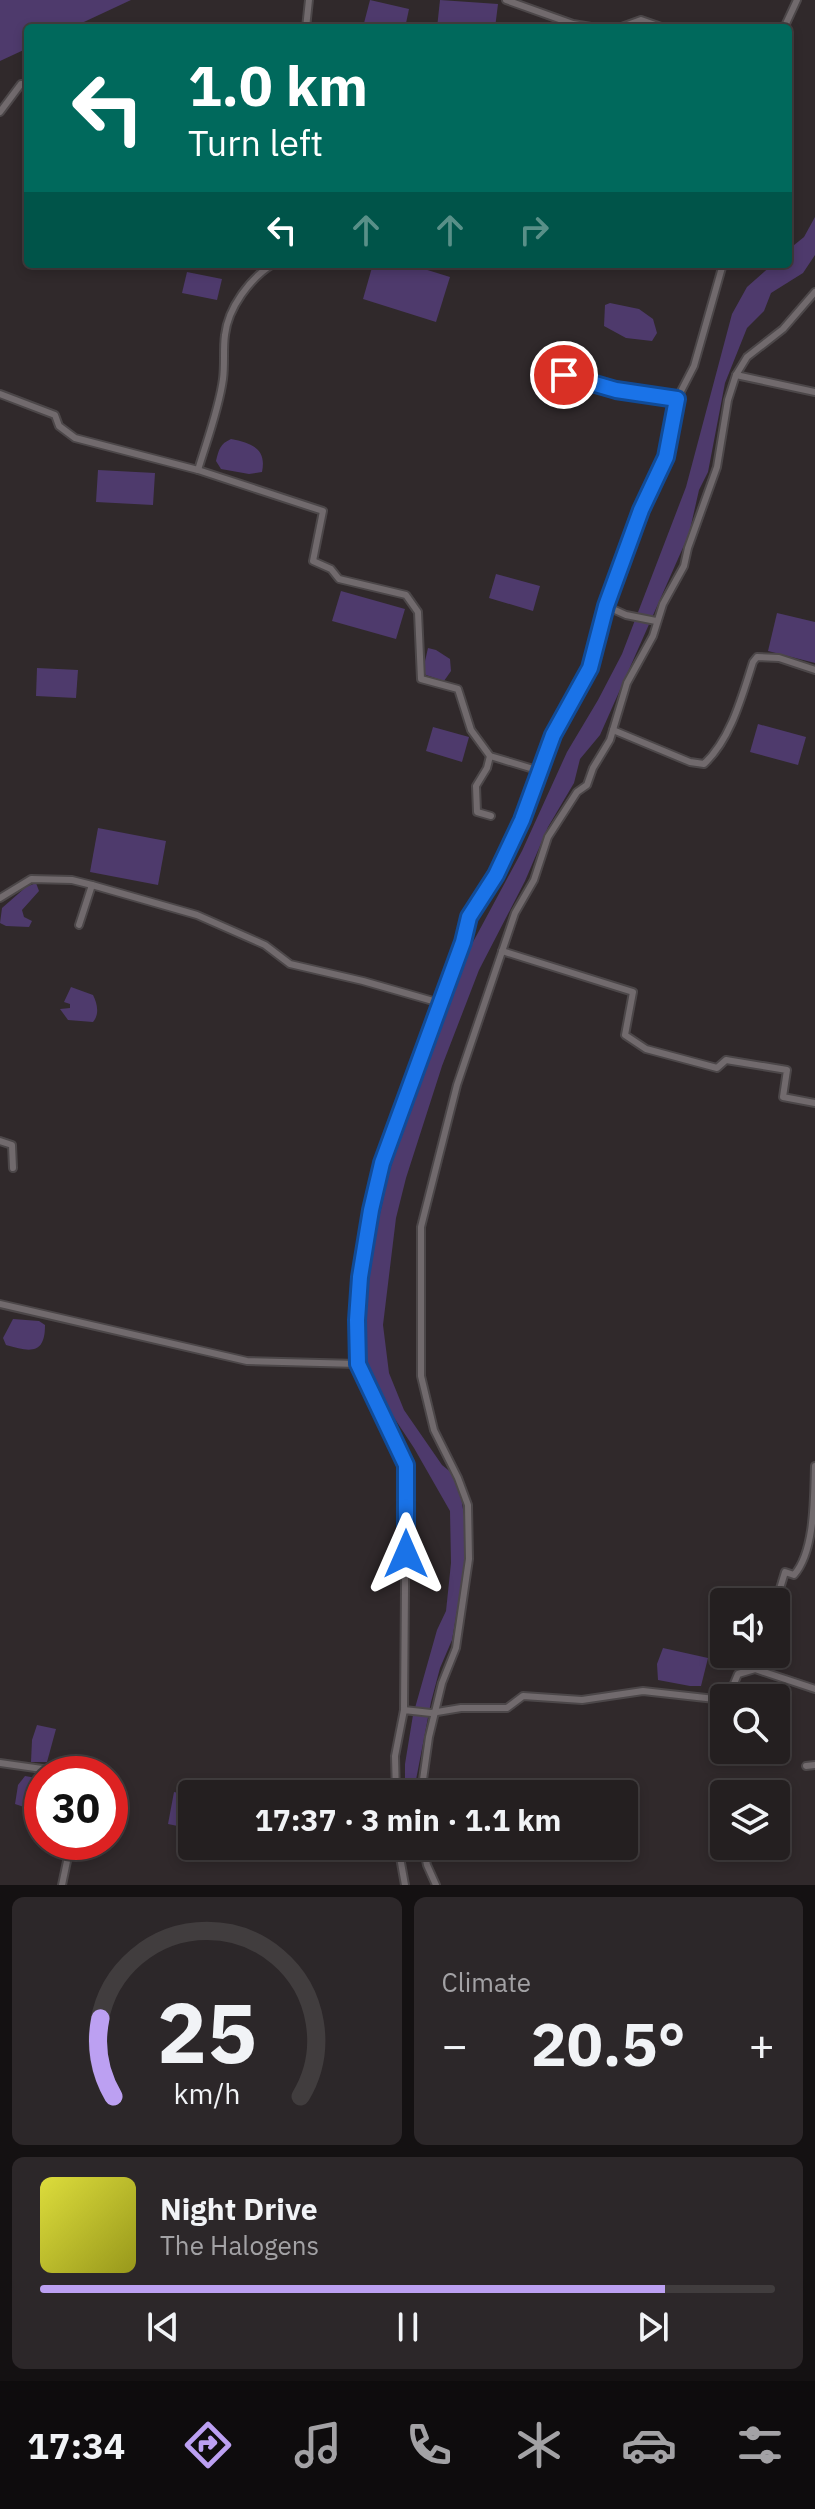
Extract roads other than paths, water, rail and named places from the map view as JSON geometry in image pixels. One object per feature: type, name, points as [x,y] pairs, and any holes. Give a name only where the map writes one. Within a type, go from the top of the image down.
[{"type":"street","points":[[306,24],[309,0]]},
{"type":"street","points":[[506,0],[573,24]]},
{"type":"street","points":[[786,24],[797,0]]},
{"type":"street","points":[[630,24],[641,20],[652,24]]},
{"type":"street","points":[[0,112],[24,84]]},
{"type":"street","points":[[198,470],[223,380],[225,333],[232,311],[245,291],[267,268]]},
{"type":"street","points":[[396,1780],[395,1756],[404,1710],[406,1465],[358,1364],[358,1299],[371,1210],[382,1163],[469,917],[496,875],[522,820],[553,735],[590,668],[606,606],[641,510],[666,457],[677,399],[694,366],[722,268]]},
{"type":"street","points":[[423,1780],[433,1713],[456,1648],[469,1559],[468,1505],[434,1430],[421,1376],[421,1227],[457,1085],[515,913],[545,855],[548,837],[577,792],[587,785],[610,740],[627,683],[653,636],[655,621],[684,566],[717,467],[728,400],[736,375],[747,357],[783,329],[815,292]]},
{"type":"street","points":[[549,353],[564,375],[616,390],[677,399]]},
{"type":"street","points":[[736,375],[815,392]]},
{"type":"street","points":[[0,394],[55,415],[59,426],[75,438],[198,470],[323,511],[313,561],[331,569],[339,579],[406,595],[418,612],[421,679],[458,689],[471,730],[490,756],[540,771]]},
{"type":"street","points":[[606,606],[655,621]]},
{"type":"street","points":[[613,730],[690,762],[704,764],[733,719],[757,657],[779,658],[815,670]]},
{"type":"street","points":[[490,756],[476,786],[477,812],[491,816]]},
{"type":"street","points":[[0,898],[31,879],[72,880],[197,915],[265,945],[290,964],[440,1003]]},
{"type":"street","points":[[79,925],[92,885]]},
{"type":"street","points":[[502,951],[633,992],[625,1035],[646,1049],[717,1068],[726,1060],[787,1070],[783,1097],[815,1103]]},
{"type":"street","points":[[0,1141],[12,1145],[13,1168]]},
{"type":"street","points":[[0,1304],[247,1361],[358,1364]]},
{"type":"street","points":[[780,1588],[785,1572],[794,1575],[802,1567],[814,1527],[815,1466]]},
{"type":"street","points":[[733,1684],[738,1674],[755,1669],[815,1689]]},
{"type":"street","points":[[404,1710],[433,1713],[461,1708],[507,1708],[523,1696],[582,1700],[643,1691],[710,1697]]},
{"type":"street","points":[[0,1763],[24,1766]]},
{"type":"street","points":[[806,1766],[815,1765]]},
{"type":"street","points":[[62,1885],[67,1860]]},
{"type":"street","points":[[401,1860],[405,1885]]},
{"type":"street","points":[[426,1860],[436,1885]]}]
